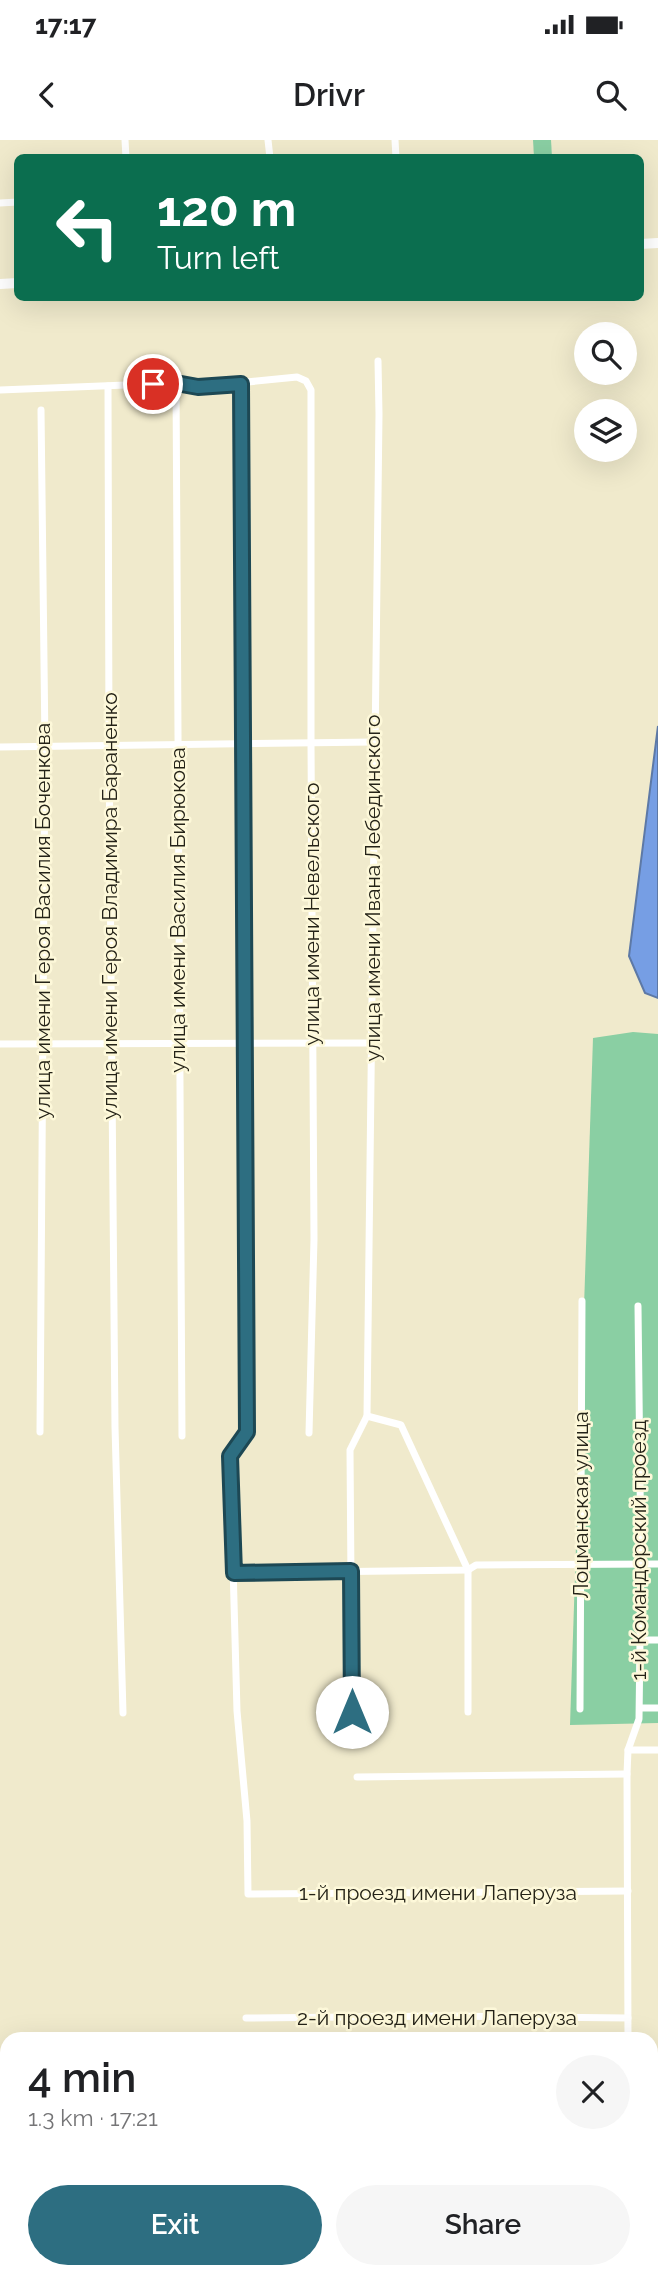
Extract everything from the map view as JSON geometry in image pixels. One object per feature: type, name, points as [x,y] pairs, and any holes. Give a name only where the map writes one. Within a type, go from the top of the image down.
[{"type":"street","name":"улица имени Ивана Лебединского","points":[[367,1416],[378,361]]},
{"type":"street","name":"улица имени Невельского","points":[[241,384],[297,377],[306,381],[312,396],[314,1239],[309,1433]]},
{"type":"street","points":[[0,390],[176,383],[198,387],[241,384],[247,1432],[230,1456],[234,1573],[468,1570],[476,1565],[658,1564]]},
{"type":"street","name":"улица имени Василия Бирюкова","points":[[176,383],[182,1436]]},
{"type":"street","name":"улица имени Героя Владимира Бараненко","points":[[108,386],[115,1427],[123,1713]]},
{"type":"street","name":"улица имени Героя Василия Боченкова","points":[[40,1432],[45,746],[41,410]]},
{"type":"street","points":[[0,747],[374,742]]},
{"type":"street","points":[[0,1044],[372,1043]]},
{"type":"street","name":"Лоцманская улица","points":[[580,1709],[582,1301]]},
{"type":"street","name":"1-й Командорский проезд","points":[[628,2032],[627,1774],[628,1750],[639,1719],[641,1564],[638,1306]]},
{"type":"street","points":[[352,1712],[351,1450],[367,1416],[401,1425],[468,1570],[468,1712]]},
{"type":"street","name":"1-й проезд имени Лаперуза","points":[[234,1573],[237,1711],[247,1821],[248,1894],[628,1891]]},
{"type":"street","points":[[640,1640],[658,1640]]},
{"type":"street","points":[[639,1708],[658,1708]]},
{"type":"street","points":[[628,1750],[658,1750]]},
{"type":"street","points":[[357,1777],[627,1774]]},
{"type":"street","name":"2-й проезд имени Лаперуза","points":[[246,2018],[628,2018]]},
{"type":"green space","points":[[533,140],[551,140],[552,154],[534,154]]},
{"type":"green space","points":[[633,1032],[658,1034],[658,1723],[570,1725],[593,1038]]},
{"type":"water","points":[[658,726],[658,998],[645,993],[629,956]]},
{"type":"route","points":[[153,384],[176,383],[198,387],[241,384],[247,1432],[230,1456],[234,1573],[351,1571],[352,1712]]}]
